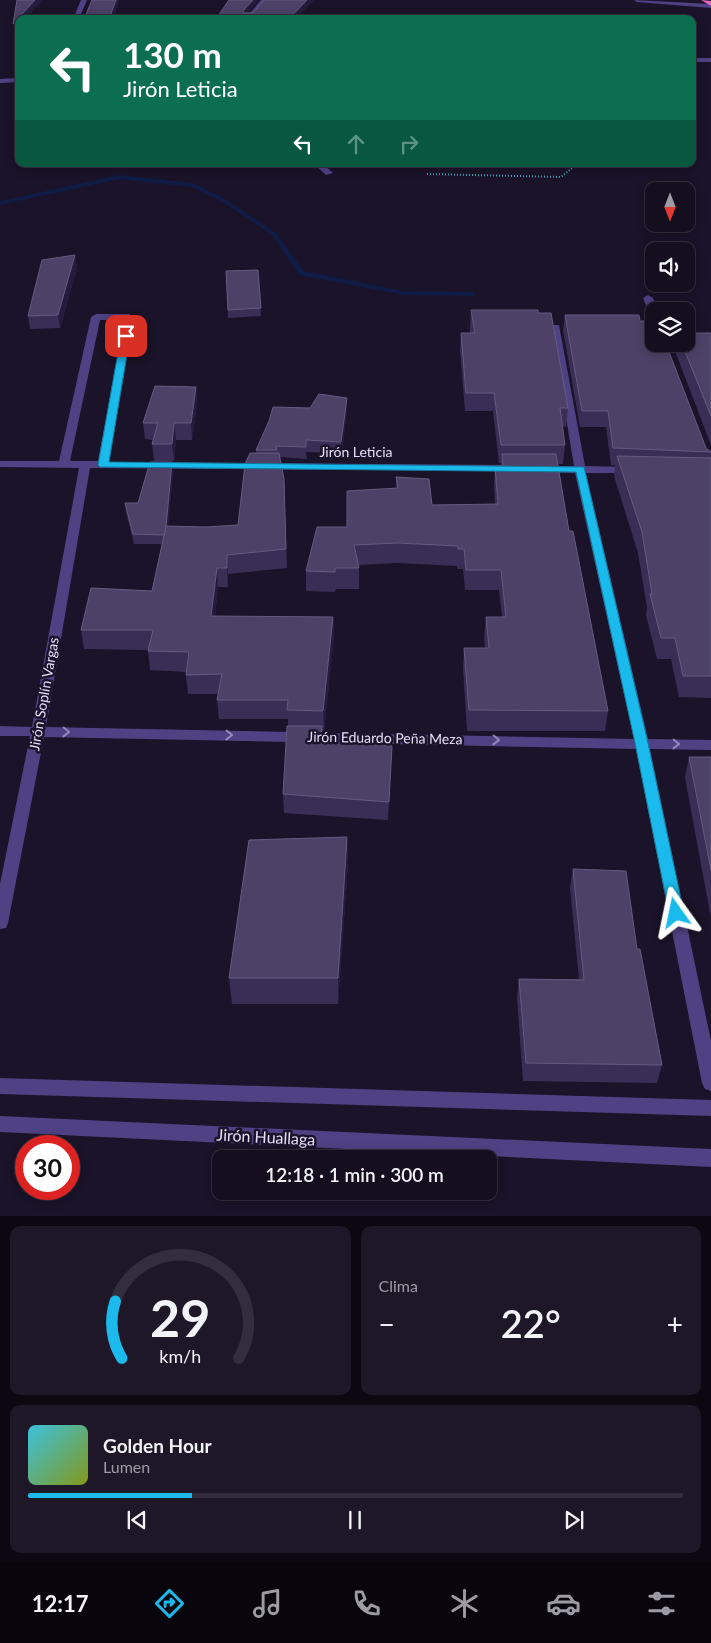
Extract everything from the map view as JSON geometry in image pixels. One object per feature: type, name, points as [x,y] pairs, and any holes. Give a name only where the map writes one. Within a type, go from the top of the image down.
[{"type":"highway","points":[[704,0],[711,5]]},
{"type":"street","points":[[78,15],[84,0]]},
{"type":"street","points":[[251,15],[264,0]]},
{"type":"street","points":[[637,0],[711,5]]},
{"type":"street","points":[[696,60],[711,60]]},
{"type":"street","points":[[0,81],[15,80]]},
{"type":"street","points":[[322,167],[329,173]]},
{"type":"street","points":[[648,298],[650,302]]},
{"type":"street","points":[[64,465],[96,317],[129,317],[103,465]]},
{"type":"street","points":[[556,328],[580,469],[642,743],[711,1083]]},
{"type":"street","name":"Jirón Leticia","points":[[0,464],[646,471]]},
{"type":"street","name":"Jirón Soplín Vargas","points":[[0,923],[38,732],[85,465]]},
{"type":"street","name":"Jirón Eduardo Peña Meza","points":[[0,732],[711,745]]},
{"type":"street","points":[[0,1086],[711,1108]]},
{"type":"street","name":"Jirón Huallaga","points":[[0,1124],[711,1158]]},
{"type":"path","points":[[427,174],[561,177],[573,167]]},
{"type":"building","points":[[17,0],[35,0],[21,15],[15,15],[13,24]]},
{"type":"building","points":[[92,0],[116,0],[110,15],[86,15]]},
{"type":"building","points":[[229,0],[253,0],[243,13],[253,13],[264,0],[307,0],[293,15],[219,15]]},
{"type":"building","points":[[75,255],[58,315],[28,316],[42,260]]},
{"type":"building","points":[[258,270],[261,308],[228,310],[226,271]]},
{"type":"building","points":[[471,310],[538,310],[538,313],[551,313],[568,408],[560,408],[565,445],[501,445],[494,393],[466,393],[461,333],[475,333]]},
{"type":"building","points":[[565,315],[639,315],[640,321],[645,321],[645,352],[669,352],[706,448],[711,452],[613,448],[608,411],[582,411]]},
{"type":"building","points":[[695,333],[711,333],[711,416],[685,352],[695,352]]},
{"type":"building","points":[[155,386],[196,387],[191,423],[174,423],[172,444],[152,444],[158,423],[143,423]]},
{"type":"building","points":[[319,394],[347,398],[341,442],[306,440],[306,447],[276,446],[277,450],[256,450],[273,407],[310,408]]},
{"type":"building","points":[[250,453],[279,453],[284,479],[286,549],[227,555],[227,568],[217,568],[211,616],[333,617],[323,711],[287,710],[288,700],[217,700],[222,674],[186,675],[189,652],[148,651],[153,630],[81,630],[91,588],[152,591],[166,526],[206,527],[238,525],[245,464]]},
{"type":"building","points":[[502,454],[556,454],[569,531],[573,531],[608,711],[469,710],[464,648],[489,648],[486,617],[506,617],[501,570],[466,570],[464,549],[458,549],[458,546],[398,543],[354,545],[359,568],[335,568],[335,572],[306,571],[317,527],[347,527],[347,491],[398,488],[396,477],[429,479],[432,505],[498,504],[495,466],[503,466]]},
{"type":"building","points":[[617,456],[711,458],[711,676],[683,676],[675,638],[661,638],[650,594],[652,594],[642,532]]},
{"type":"building","points":[[150,462],[172,462],[164,535],[133,534],[125,503],[138,503]]},
{"type":"building","points":[[287,726],[322,726],[320,742],[392,746],[389,802],[283,794]]},
{"type":"building","points":[[689,757],[711,757],[711,870]]},
{"type":"building","points":[[347,837],[338,978],[229,978],[249,840]]},
{"type":"building","points":[[573,869],[626,871],[637,949],[640,949],[662,1065],[526,1063],[519,979],[584,980]]},
{"type":"waterway","points":[[0,203],[119,177],[193,185],[225,201],[274,234],[302,273],[404,293],[472,294]]},
{"type":"route","points":[[126,336],[103,465],[580,469],[642,743],[676,913]]}]
